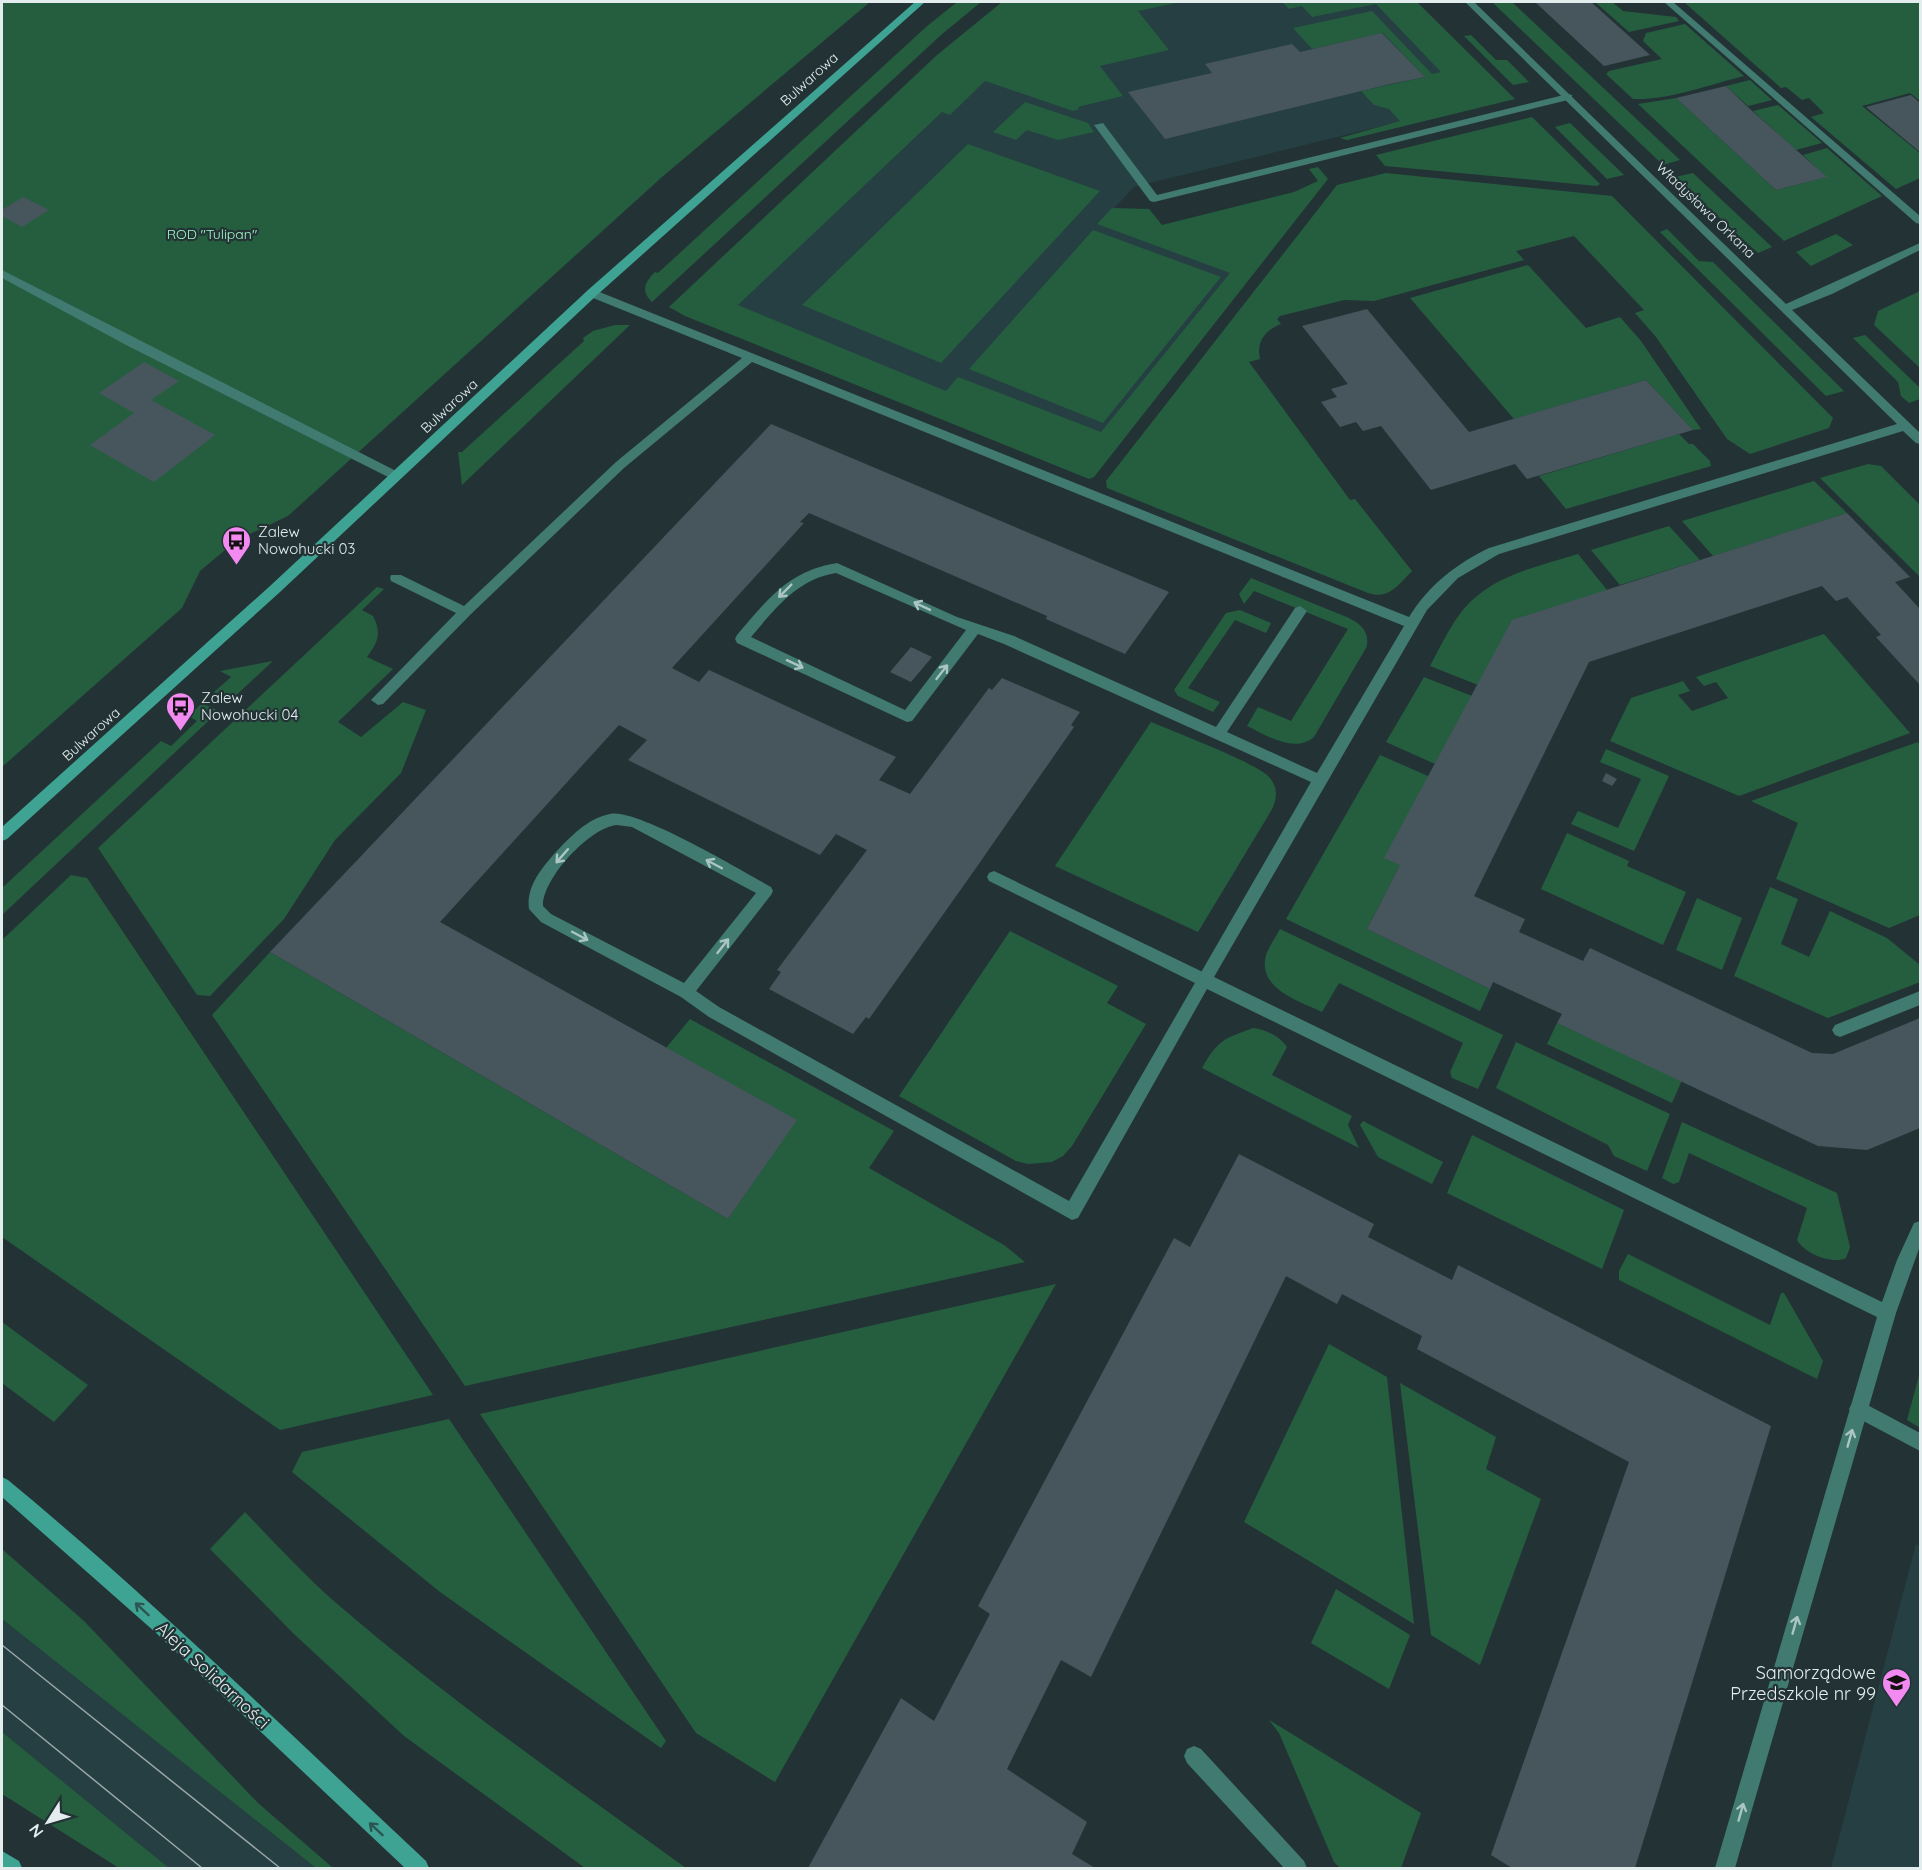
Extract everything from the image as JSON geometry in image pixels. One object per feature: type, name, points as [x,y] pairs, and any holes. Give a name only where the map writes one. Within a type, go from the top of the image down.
[{"type":"street","name":"Bulwarowa","points":[[2,835],[396,476],[592,293],[920,2]]},
{"type":"street","name":"Władysława Orkana","points":[[1469,2],[1920,440]]},
{"type":"street","points":[[1668,2],[1920,220]]},
{"type":"street","points":[[1099,125],[1154,199],[1568,97]]},
{"type":"street","points":[[1786,308],[1828,291],[1920,246]]},
{"type":"street","points":[[2,274],[132,343],[396,476]]},
{"type":"street","points":[[592,293],[1412,624]]},
{"type":"street","points":[[378,700],[465,612],[620,465],[750,357]]},
{"type":"street","points":[[686,992],[766,891],[630,820],[613,819],[591,828],[577,839],[543,879],[536,892],[536,909],[546,918],[686,992],[714,1012],[1072,1212],[1320,780],[1412,624],[1426,602],[1442,584],[1467,564],[1494,551],[1905,426]]},
{"type":"street","points":[[976,627],[907,717],[742,639],[787,588],[807,575],[826,569],[846,571],[952,620],[976,627],[1320,780]]},
{"type":"street","points":[[396,578],[465,612]]},
{"type":"street","points":[[1218,735],[1300,611]]},
{"type":"street","points":[[994,877],[1887,1313]]},
{"type":"street","points":[[1840,1030],[1920,998]]},
{"type":"street","points":[[1725,1869],[1887,1313],[1905,1260],[1920,1229]]},
{"type":"street","points":[[1858,1409],[1920,1442]]},
{"type":"street","name":"Aleja Solidarności","points":[[2,1486],[59,1533],[141,1608],[419,1869]]},
{"type":"street","points":[[1194,1756],[1297,1869]]},
{"type":"street","points":[[2,1861],[12,1869]]},
{"type":"shaded area","points":[[1029,2],[1403,2],[1499,97],[1134,187],[1105,218],[1244,268],[1096,455],[706,300]]},
{"type":"shaded area","name":"Samorządowe Przedszkole nr 99","points":[[1916,1544],[1920,1546],[1920,1868],[1831,1868]]},
{"type":"shaded area","points":[[2,1619],[316,1868],[169,1868],[2,1732]]},
{"type":"green space","name":"ROD \"Tulipan\"","points":[[2,2],[870,2],[662,177],[288,516],[237,540],[200,571],[182,608],[2,767]]},
{"type":"green space","points":[[957,2],[981,2],[941,35],[652,302],[646,294],[645,287],[655,272],[658,273],[926,27]]},
{"type":"green space","points":[[1002,2],[1181,2],[1138,11],[1169,50],[1100,66],[1123,96],[1078,107],[1079,109],[1073,111],[985,81],[950,115],[942,112],[738,305],[946,391],[958,377],[1101,432],[1230,273],[1097,224],[1112,208],[1149,209],[1162,225],[1294,192],[1318,181],[1309,169],[1318,167],[1328,179],[1094,477],[1089,479],[685,316],[669,307],[937,55]]},
{"type":"green space","points":[[1282,2],[1417,2],[1515,99],[1347,140],[1340,138],[1400,121],[1389,109],[1374,105],[1361,91],[1425,77],[1383,33],[1312,49],[1293,28],[1372,11],[1432,74],[1441,72],[1376,4],[1312,17],[1302,6],[1289,9]]},
{"type":"green space","points":[[1492,2],[1512,2],[1680,160],[1663,165]]},
{"type":"green space","points":[[1595,2],[1612,2],[1623,11],[1676,17],[1679,21],[1629,32]]},
{"type":"green space","points":[[1684,2],[1920,2],[1920,101],[1910,93],[1862,106],[1920,153],[1920,178],[1896,189],[1811,117],[1824,113],[1809,98],[1802,100],[1786,87],[1781,88]]},
{"type":"green space","points":[[1685,24],[1744,76],[1675,95],[1633,99],[1606,74],[1609,71],[1662,59],[1643,41],[1646,33]]},
{"type":"green space","points":[[1471,35],[1496,60],[1507,60],[1529,82],[1513,85],[1464,36]]},
{"type":"green space","points":[[1750,80],[1772,100],[1748,106],[1726,86]]},
{"type":"green space","points":[[1676,98],[1776,190],[1826,177],[1803,155],[1827,148],[1882,196],[1784,241],[1638,104]]},
{"type":"green space","points":[[1025,102],[1088,123],[1094,132],[1058,140],[1027,130],[1016,140],[993,132]]},
{"type":"green space","points":[[1778,105],[1822,143],[1796,150],[1753,111]]},
{"type":"green space","points":[[1532,117],[1600,184],[1597,186],[1385,166],[1376,155]]},
{"type":"green space","points":[[1570,123],[1624,175],[1607,179],[1555,127]]},
{"type":"green space","points":[[968,144],[1100,191],[941,363],[802,305]]},
{"type":"green space","points":[[1386,173],[1612,196],[1833,418],[1829,428],[1750,454],[1727,439],[1656,337],[1635,313],[1644,310],[1574,236],[1516,251],[1524,260],[1374,301],[1344,300],[1280,316],[1277,319],[1281,324],[1263,337],[1259,347],[1260,359],[1249,362],[1350,500],[1355,499],[1412,571],[1393,590],[1375,595],[1368,593],[1107,488],[1106,481],[1337,185]]},
{"type":"green space","points":[[1693,173],[1772,247],[1758,253],[1675,177]]},
{"type":"green space","points":[[1667,229],[1699,261],[1713,262],[1844,391],[1826,396],[1660,232]]},
{"type":"green space","points":[[1093,230],[1221,277],[1103,423],[969,369]]},
{"type":"green space","points":[[1836,234],[1853,245],[1811,266],[1796,252]]},
{"type":"green space","points":[[1528,265],[1586,328],[1620,317],[1641,341],[1701,429],[1693,430],[1646,380],[1514,419],[1410,298]]},
{"type":"green space","points":[[1920,291],[1920,368],[1874,325],[1878,311]]},
{"type":"green space","points":[[615,325],[630,325],[462,485],[458,452],[462,452],[584,341],[583,338],[593,331]]},
{"type":"green space","points":[[1865,335],[1920,388],[1920,399],[1909,403],[1901,396],[1898,382],[1853,338]]},
{"type":"green space","points":[[1679,434],[1710,461],[1711,466],[1566,509],[1539,476]]},
{"type":"green space","points":[[1868,464],[1881,466],[1920,505],[1920,577],[1820,478]]},
{"type":"green space","points":[[1814,481],[1847,513],[1713,556],[1682,521]]},
{"type":"green space","points":[[1669,526],[1700,560],[1620,585],[1591,550]]},
{"type":"green space","points":[[1578,554],[1607,590],[1478,685],[1430,666],[1449,630],[1463,610],[1487,588],[1531,568]]},
{"type":"green space","points":[[1251,578],[1349,618],[1361,626],[1366,633],[1366,648],[1314,737],[1306,742],[1298,744],[1280,741],[1247,726],[1258,707],[1291,721],[1348,629],[1254,591],[1244,604],[1239,594]]},
{"type":"green space","points":[[377,587],[384,589],[362,610],[373,616],[378,632],[374,647],[367,657],[393,669],[338,722],[361,737],[403,702],[426,710],[401,773],[335,840],[284,919],[210,996],[197,995],[98,848]]},
{"type":"green space","points":[[1240,610],[1271,623],[1266,633],[1235,620],[1188,688],[1220,702],[1213,712],[1178,696],[1174,690],[1226,613]]},
{"type":"green space","points":[[1824,634],[1910,733],[1739,796],[1610,741],[1631,698],[1683,681],[1690,691],[1678,695],[1692,711],[1728,698],[1716,682],[1704,686],[1696,677]]},
{"type":"green space","points":[[273,661],[230,701],[214,692],[231,677],[220,671]]},
{"type":"green space","points":[[1424,677],[1472,696],[1435,764],[1386,742]]},
{"type":"green space","points":[[202,703],[219,711],[2,915],[2,888],[161,741],[171,746],[197,721],[189,716]]},
{"type":"green space","points":[[1151,722],[1249,764],[1269,777],[1276,789],[1276,798],[1271,811],[1198,932],[1055,866]]},
{"type":"green space","points":[[1918,742],[1920,746],[1920,915],[1889,928],[1776,879],[1798,823],[1751,801]]},
{"type":"green space","points":[[1606,749],[1669,776],[1634,851],[1571,824],[1578,811],[1618,828],[1641,779],[1600,762]]},
{"type":"green space","points":[[1380,755],[1428,776],[1400,865],[1367,929],[1490,989],[1480,1011],[1286,919]]},
{"type":"green space","points":[[1567,833],[1629,861],[1627,866],[1686,892],[1663,945],[1541,889]]},
{"type":"green space","points":[[71,875],[87,878],[433,1395],[280,1430],[2,1237],[2,940]]},
{"type":"green space","points":[[1770,887],[1798,899],[1781,944],[1809,957],[1830,911],[1887,938],[1920,965],[1920,982],[1828,1018],[1734,976]]},
{"type":"green space","points":[[1697,898],[1742,918],[1722,970],[1676,950]]},
{"type":"green space","points":[[1280,929],[1503,1035],[1478,1089],[1452,1078],[1450,1072],[1463,1043],[1339,983],[1322,1012],[1282,992],[1268,977],[1265,967],[1267,952]]},
{"type":"green space","points":[[1010,931],[1118,986],[1107,1003],[1146,1024],[1072,1146],[1063,1156],[1052,1162],[1028,1164],[1016,1161],[899,1096]]},
{"type":"green space","points":[[270,952],[728,1219],[796,1120],[666,1048],[690,1019],[894,1131],[869,1168],[1004,1245],[1025,1262],[465,1386],[212,1015]]},
{"type":"green space","points":[[1557,1023],[1682,1080],[1672,1103],[1547,1044]]},
{"type":"green space","points":[[1253,1028],[1272,1034],[1287,1047],[1272,1075],[1352,1116],[1348,1125],[1359,1148],[1202,1068],[1212,1051],[1222,1042]]},
{"type":"green space","points":[[1516,1042],[1670,1114],[1647,1171],[1614,1156],[1608,1145],[1496,1088]]},
{"type":"green space","points":[[1363,1121],[1443,1162],[1432,1184],[1378,1157],[1360,1125]]},
{"type":"green space","points":[[1682,1122],[1837,1193],[1850,1247],[1846,1258],[1826,1259],[1812,1253],[1797,1240],[1807,1208],[1689,1153],[1679,1182],[1673,1184],[1662,1178]]},
{"type":"green space","points":[[1472,1135],[1624,1210],[1602,1269],[1447,1193]]},
{"type":"green space","points":[[1628,1254],[1770,1325],[1781,1293],[1784,1293],[1823,1361],[1817,1379],[1619,1280],[1619,1271]]},
{"type":"green space","points":[[1056,1284],[775,1782],[696,1733],[480,1414]]},
{"type":"green space","points":[[2,1322],[88,1385],[54,1422],[2,1383]]},
{"type":"green space","points":[[1329,1344],[1387,1377],[1414,1624],[1244,1522]]},
{"type":"green space","points":[[1920,1372],[1920,1428],[1907,1420]]},
{"type":"green space","points":[[1400,1383],[1496,1437],[1486,1469],[1541,1499],[1480,1665],[1431,1635]]},
{"type":"green space","points":[[449,1419],[666,1741],[661,1748],[440,1592],[292,1472],[302,1452]]},
{"type":"green space","points":[[245,1512],[335,1602],[420,1672],[686,1868],[585,1868],[404,1736],[294,1634],[210,1549]]},
{"type":"green space","points":[[2,1549],[84,1621],[258,1803],[333,1868],[316,1868],[2,1619]]},
{"type":"green space","points":[[1336,1589],[1410,1635],[1389,1689],[1311,1643]]},
{"type":"green space","points":[[1269,1720],[1421,1813],[1401,1868],[1340,1868],[1334,1862],[1279,1733]]},
{"type":"green space","points":[[2,1732],[169,1868],[119,1868],[2,1794]]},
{"type":"building","points":[[1535,2],[1591,2],[1650,55],[1604,66]]},
{"type":"building","points":[[1382,33],[1425,77],[1165,139],[1128,92],[1212,73],[1205,64],[1292,44],[1300,52]]},
{"type":"building","points":[[1726,86],[1827,177],[1776,190],[1676,98]]},
{"type":"building","points":[[1911,95],[1920,103],[1920,152],[1866,107]]},
{"type":"building","points":[[23,197],[49,210],[22,227],[2,216],[2,210]]},
{"type":"building","points":[[1367,309],[1469,432],[1646,380],[1693,430],[1527,479],[1515,464],[1431,490],[1381,426],[1363,431],[1356,422],[1340,427],[1321,402],[1337,397],[1331,389],[1348,384],[1302,326]]},
{"type":"building","points":[[144,362],[179,381],[151,400],[215,435],[154,482],[90,445],[134,413],[99,393]]},
{"type":"building","points":[[771,424],[1169,592],[1125,654],[1046,619],[1047,616],[809,513],[800,522],[804,523],[672,668],[699,682],[709,670],[896,757],[879,780],[910,794],[989,688],[992,690],[1002,678],[1080,712],[1071,725],[1074,727],[976,868],[869,1019],[866,1017],[853,1034],[769,989],[781,972],[777,970],[867,850],[836,834],[820,855],[628,760],[647,740],[619,725],[440,922],[797,1120],[728,1219],[270,952]]},
{"type":"building","points":[[1847,513],[1910,577],[1895,582],[1920,609],[1920,685],[1876,637],[1881,635],[1847,597],[1836,601],[1822,586],[1589,662],[1474,896],[1525,919],[1519,932],[1583,961],[1590,948],[1812,1053],[1833,1054],[1920,1018],[1920,1128],[1867,1150],[1818,1146],[1557,1023],[1562,1014],[1493,982],[1490,989],[1367,929],[1400,865],[1384,858],[1512,620]]},
{"type":"building","points":[[911,647],[932,657],[911,682],[890,672]]},
{"type":"building","points":[[1606,773],[1617,779],[1612,786],[1602,781]]},
{"type":"building","points":[[1239,1154],[1374,1224],[1368,1237],[1452,1280],[1458,1265],[1771,1426],[1635,1868],[1512,1868],[1491,1855],[1629,1462],[1417,1349],[1422,1336],[1342,1294],[1337,1304],[1286,1276],[1091,1677],[1061,1660],[1007,1769],[1087,1822],[1072,1854],[1095,1868],[808,1868],[901,1698],[934,1721],[990,1614],[978,1606],[1174,1238],[1190,1247]]},
{"type":"tram line","points":[[2,1645],[280,1868]]},
{"type":"tram line","points":[[2,1705],[202,1868]]},
{"type":"place","name":"Zalew Nowohucki 03","points":[[237,566]]},
{"type":"place","name":"Zalew Nowohucki 04","points":[[180,732]]},
{"type":"place","name":"Samorządowe Przedszkole nr 99","points":[[1897,1708]]}]
